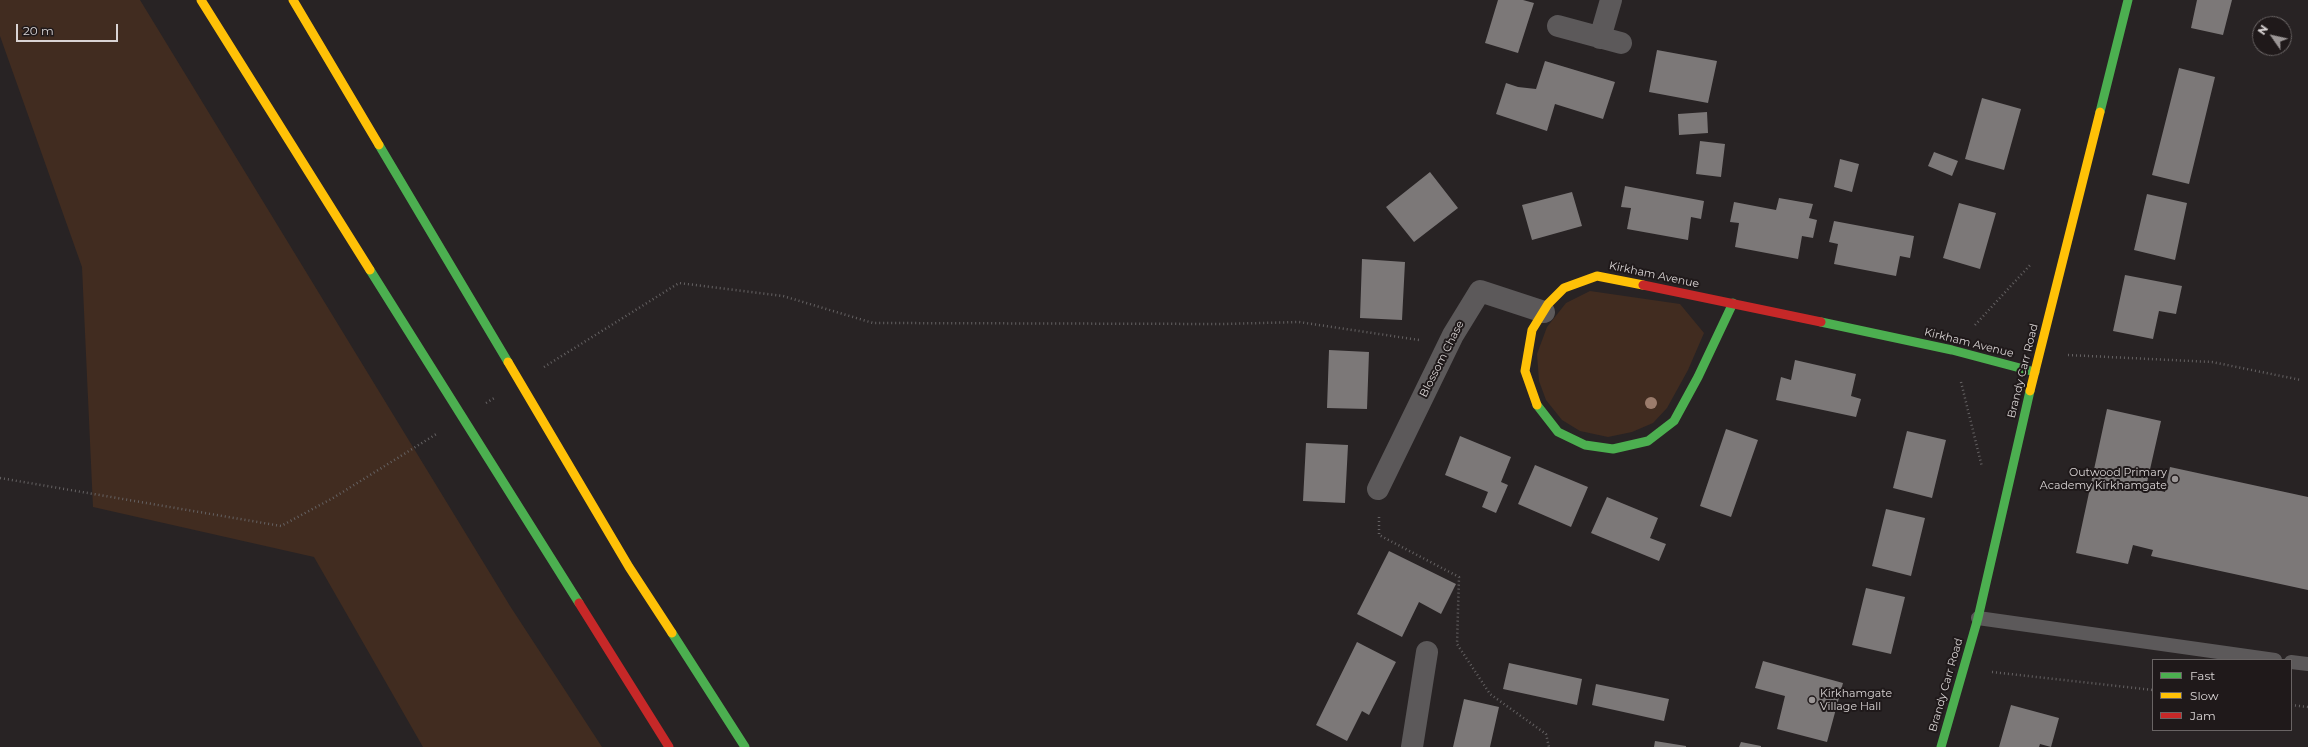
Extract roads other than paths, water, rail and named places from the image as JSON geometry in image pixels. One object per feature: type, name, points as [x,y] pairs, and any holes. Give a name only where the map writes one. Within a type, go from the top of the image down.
[{"type":"main road","points":[[201,0],[669,747]]},
{"type":"main road","points":[[292,0],[629,567],[745,747]]},
{"type":"main road","name":"Brandy Carr Road","points":[[1940,747],[1978,618],[2040,350],[2128,0]]},
{"type":"main road","name":"Kirkham Avenue","points":[[1733,304],[1698,377],[1674,420],[1648,441],[1613,449],[1585,445],[1558,432],[1535,402],[1525,371],[1532,330],[1544,312],[1564,288],[1597,276],[1733,304],[1952,350],[2035,372]]},
{"type":"street","points":[[1600,38],[1611,0]]},
{"type":"street","points":[[1558,26],[1621,43]]},
{"type":"street","name":"Blossom Chase","points":[[1378,489],[1453,335],[1480,291],[1544,312]]},
{"type":"street","points":[[1412,747],[1427,652]]},
{"type":"lane","points":[[1978,618],[2268,659]]},
{"type":"lane","points":[[2292,662],[2308,664]]},
{"type":"place","name":"Outwood Primary Academy Kirkhamgate","points":[[2175,479]]},
{"type":"place","name":"Kirkhamgate Village Hall","points":[[1812,700]]}]
